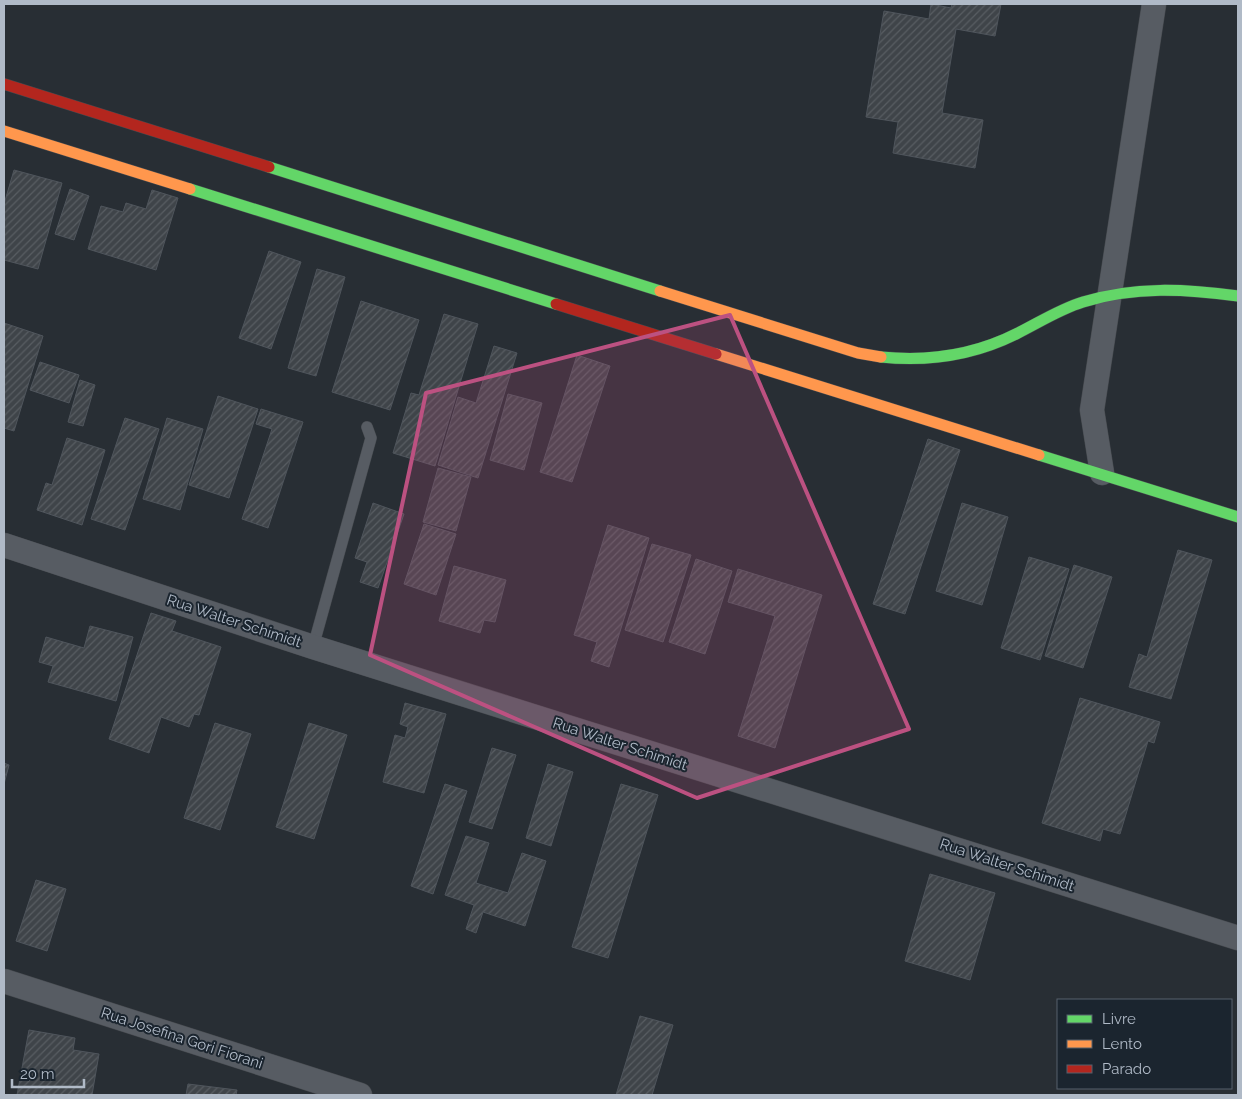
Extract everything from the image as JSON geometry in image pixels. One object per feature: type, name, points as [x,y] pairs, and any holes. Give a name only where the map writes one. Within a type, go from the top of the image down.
[{"type":"street","points":[[1102,473],[1092,410],[1154,4]]},
{"type":"street","points":[[4,84],[858,353],[894,360],[932,359],[986,348],[1071,306],[1111,295],[1147,290],[1192,289],[1238,296]]},
{"type":"street","points":[[4,130],[1238,517]]},
{"type":"street","name":"Rua Walter Schimidt","points":[[4,545],[313,647],[1238,938]]},
{"type":"street","name":"Rua Josefina Gori Fiorani","points":[[4,981],[360,1095]]},
{"type":"lane","points":[[313,647],[371,438],[366,427]]},
{"type":"highlighted area","points":[[730,315],[909,729],[697,798],[370,655],[426,393]]},
{"type":"building","points":[[931,4],[951,8],[952,4],[1001,4],[995,36],[956,29],[942,113],[983,120],[975,168],[893,153],[898,122],[866,117],[884,11],[929,19]]},
{"type":"building","points":[[14,170],[62,183],[38,269],[4,260],[4,204]]},
{"type":"building","points":[[70,189],[89,196],[74,240],[55,234]]},
{"type":"building","points":[[152,190],[178,198],[156,270],[88,249],[101,206],[123,212],[126,203],[146,209]]},
{"type":"building","points":[[269,251],[301,262],[271,349],[239,338]]},
{"type":"building","points":[[317,269],[345,277],[316,376],[288,368]]},
{"type":"building","points":[[361,301],[419,320],[390,410],[332,392]]},
{"type":"building","points":[[444,314],[478,324],[435,466],[393,453],[411,393],[419,395]]},
{"type":"building","points":[[4,323],[43,336],[14,431],[4,428]]},
{"type":"building","points":[[494,346],[517,353],[478,478],[438,465],[458,397],[476,403]]},
{"type":"building","points":[[577,355],[610,366],[572,482],[540,472]]},
{"type":"building","points":[[40,362],[79,375],[69,403],[30,390]]},
{"type":"building","points":[[80,380],[95,385],[83,426],[68,422]]},
{"type":"building","points":[[508,394],[542,403],[524,470],[490,460]]},
{"type":"building","points":[[218,396],[258,409],[229,498],[189,485]]},
{"type":"building","points":[[261,409],[303,422],[268,528],[242,519],[272,429],[256,424]]},
{"type":"building","points":[[125,418],[159,429],[125,530],[91,519]]},
{"type":"building","points":[[167,418],[203,429],[180,510],[143,499]]},
{"type":"building","points":[[67,438],[105,450],[82,525],[37,510],[46,483],[52,485]]},
{"type":"building","points":[[928,439],[960,450],[905,614],[873,604]]},
{"type":"building","points":[[438,468],[471,477],[456,531],[423,522]]},
{"type":"building","points":[[373,503],[404,514],[378,588],[360,582],[367,562],[355,558]]},
{"type":"building","points":[[962,503],[1008,517],[982,605],[936,591]]},
{"type":"building","points":[[424,524],[456,534],[436,595],[404,584]]},
{"type":"building","points":[[608,525],[649,538],[609,667],[591,661],[597,642],[574,635]]},
{"type":"building","points":[[652,544],[691,555],[663,642],[625,630]]},
{"type":"building","points":[[1178,550],[1212,560],[1171,699],[1129,687],[1139,654],[1147,657]]},
{"type":"building","points":[[1029,557],[1069,569],[1040,660],[1001,648]]},
{"type":"building","points":[[696,559],[732,571],[705,654],[669,642]]},
{"type":"building","points":[[1074,565],[1112,577],[1083,668],[1045,656]]},
{"type":"building","points":[[454,566],[506,580],[495,622],[484,620],[480,633],[439,621]]},
{"type":"building","points":[[738,569],[822,595],[775,748],[738,736],[775,616],[728,602]]},
{"type":"building","points":[[151,613],[176,621],[172,631],[221,647],[199,715],[194,714],[189,727],[161,717],[149,753],[109,739]]},
{"type":"building","points":[[90,626],[133,637],[116,701],[48,682],[53,666],[39,662],[46,637],[84,648]]},
{"type":"building","points":[[1080,698],[1160,722],[1154,743],[1148,741],[1120,834],[1103,829],[1100,841],[1042,823]]},
{"type":"building","points":[[405,703],[446,714],[424,793],[383,782],[395,735],[405,738],[408,727],[400,724]]},
{"type":"building","points":[[215,723],[251,734],[220,830],[184,818]]},
{"type":"building","points":[[309,723],[347,735],[314,839],[276,827]]},
{"type":"building","points":[[492,748],[516,755],[492,829],[469,822]]},
{"type":"building","points":[[4,763],[9,765],[4,784]]},
{"type":"building","points":[[548,764],[573,772],[551,846],[526,838]]},
{"type":"building","points":[[445,784],[467,791],[433,894],[411,886]]},
{"type":"building","points":[[621,784],[658,795],[608,958],[572,947]]},
{"type":"building","points":[[466,836],[489,843],[476,883],[508,893],[522,853],[546,861],[525,926],[483,912],[476,933],[466,929],[474,905],[445,895]]},
{"type":"building","points":[[930,874],[995,893],[970,980],[905,961]]},
{"type":"building","points":[[36,880],[66,889],[47,951],[16,941]]},
{"type":"building","points":[[640,1016],[673,1025],[652,1095],[616,1095]]},
{"type":"building","points":[[29,1030],[75,1038],[73,1050],[99,1054],[92,1095],[17,1095]]},
{"type":"building","points":[[188,1084],[237,1090],[236,1095],[186,1095]]},
{"type":"traffic: fast","points":[[269,167],[660,291]]},
{"type":"traffic: fast","points":[[190,189],[556,304]]},
{"type":"traffic: fast","points":[[881,357],[935,357],[969,352],[1002,341],[1075,305],[1122,293],[1160,290],[1238,296]]},
{"type":"traffic: fast","points":[[1039,455],[1238,517]]},
{"type":"traffic: slow","points":[[4,131],[190,189]]},
{"type":"traffic: slow","points":[[660,291],[858,353],[881,357]]},
{"type":"traffic: slow","points":[[716,354],[1039,455]]},
{"type":"traffic: jam","points":[[4,84],[269,167]]},
{"type":"traffic: jam","points":[[556,304],[716,354]]}]
